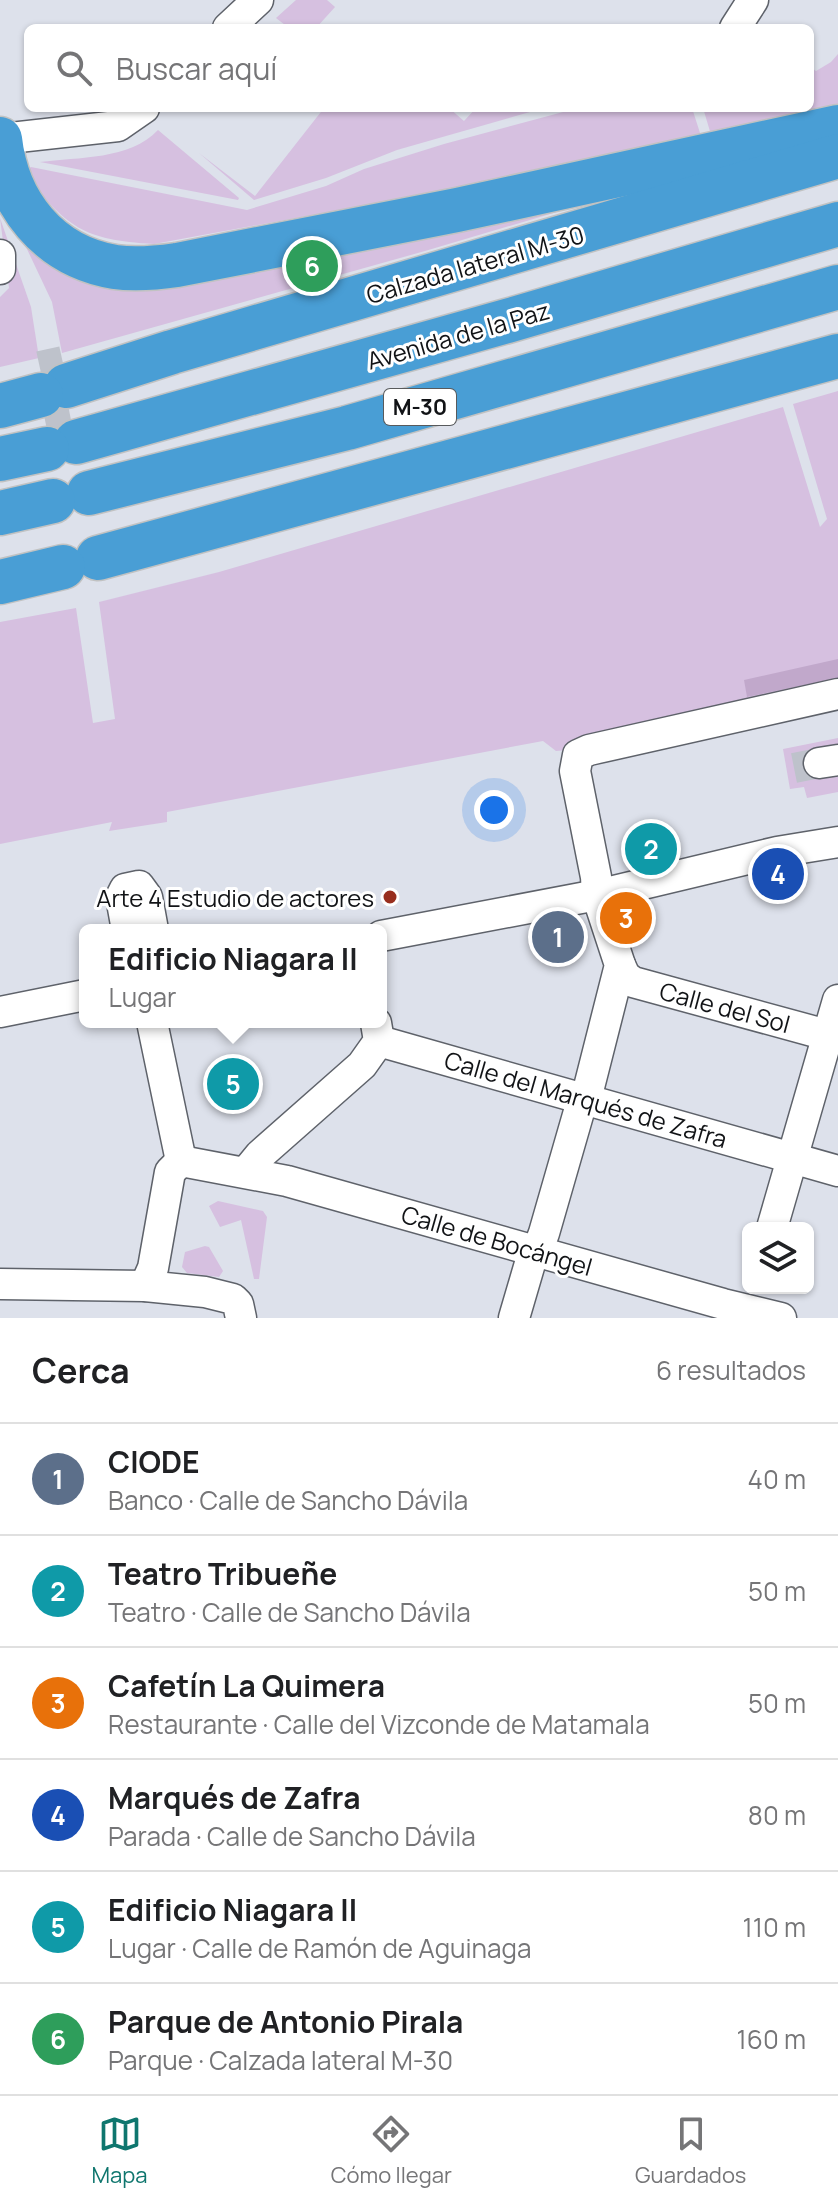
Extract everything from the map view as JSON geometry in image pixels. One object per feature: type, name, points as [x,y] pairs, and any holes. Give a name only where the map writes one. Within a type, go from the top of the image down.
[{"type":"highway","points":[[0,138],[4,167],[18,198],[34,223],[48,237],[98,263],[146,269],[457,210],[838,127]]},
{"type":"highway","name":"Calzada lateral M-30","points":[[45,405],[172,352],[838,156]]},
{"type":"highway","name":"Avenida de la Paz","points":[[0,459],[45,405],[335,371],[838,224]]},
{"type":"highway","name":"M-30","points":[[0,513],[347,428],[838,287]]},
{"type":"highway","points":[[596,420],[637,399],[692,377],[760,353],[838,331]]},
{"type":"highway","name":"M-30","points":[[0,582],[468,459],[596,420],[838,356]]},
{"type":"highway","points":[[0,435],[45,405]]},
{"type":"street","points":[[232,24],[258,0]]},
{"type":"street","points":[[738,24],[753,0]]},
{"type":"street","points":[[0,138],[118,126],[138,112]]},
{"type":"street","points":[[0,255],[0,269]]},
{"type":"street","points":[[514,1318],[580,1108],[586,1099],[620,965],[597,895],[575,771],[578,755],[722,718],[838,694]]},
{"type":"street","points":[[387,935],[597,895],[777,852],[838,842]]},
{"type":"street","points":[[126,924],[121,897],[125,889],[139,886],[147,897],[152,924]]},
{"type":"street","name":"Calle del Sol","points":[[620,965],[625,976],[633,982],[833,1037]]},
{"type":"street","points":[[0,1012],[79,996]]},
{"type":"street","points":[[774,1222],[833,1037],[838,1000]]},
{"type":"street","points":[[145,1286],[153,1268],[170,1172],[181,1161],[153,1028]]},
{"type":"street","points":[[246,1172],[260,1155],[362,1065],[374,1050],[377,1031]]},
{"type":"street","name":"Calle del Marqués de Zafra","points":[[377,1031],[586,1099],[838,1171]]},
{"type":"street","name":"Calle de Bocángel","points":[[181,1161],[301,1185],[537,1252],[750,1306],[781,1318]]},
{"type":"street","points":[[0,1284],[145,1286],[222,1294],[238,1304],[241,1318]]},
{"type":"shaded area","points":[[296,0],[327,0],[335,7],[320,24],[284,24],[276,18]]},
{"type":"shaded area","points":[[838,54],[838,109],[712,138],[704,112],[814,112],[814,70],[831,62]]},
{"type":"shaded area","points":[[321,112],[454,112],[464,121],[472,112],[530,112],[397,150],[326,178],[254,200],[199,153],[255,196]]},
{"type":"shaded area","points":[[563,112],[693,112],[701,136],[459,188],[154,244],[109,239],[78,227],[52,206],[23,172],[31,167],[247,210],[444,144]]},
{"type":"shaded area","points":[[158,130],[238,200],[40,162],[118,152],[146,140]]},
{"type":"shaded area","points":[[638,179],[641,187],[62,353],[52,302],[9,211],[0,214],[0,204],[7,201],[34,241],[71,269],[102,280],[142,284],[204,276],[405,235]]},
{"type":"shaded area","points":[[0,218],[31,307],[39,358],[0,367],[0,297],[9,288]]},
{"type":"shaded area","points":[[838,391],[838,688],[568,750],[556,751],[543,741],[167,812],[167,822],[109,831],[112,822],[0,844],[0,622],[76,608],[93,723],[115,719],[99,602],[219,572],[783,407],[820,527],[827,519],[793,404]]},
{"type":"shaded area","points":[[838,659],[838,678],[747,697],[744,680]]},
{"type":"shaded area","points":[[838,738],[838,792],[807,798],[804,787],[790,789],[783,749]]},
{"type":"shaded area","points":[[218,1201],[263,1211],[267,1217],[259,1279],[254,1279],[241,1220],[220,1227],[209,1206]]},
{"type":"shaded area","points":[[209,1247],[223,1271],[219,1277],[187,1273],[182,1267],[185,1252]]},
{"type":"tunnel","points":[[41,373],[64,368]]},
{"type":"tunnel","points":[[46,425],[71,420]]},
{"type":"tunnel","points":[[794,768],[819,763]]},
{"type":"place","name":"Parque de Antonio Pirala","points":[[312,266]]},
{"type":"place","name":"Teatro Tribueñe","points":[[651,849]]},
{"type":"place","name":"Marqués de Zafra","points":[[778,874]]},
{"type":"place","name":"Arte 4 Estudio de actores","points":[[390,897]]},
{"type":"place","name":"Cafetín La Quimera","points":[[626,918]]},
{"type":"place","name":"CIODE","points":[[558,937]]},
{"type":"place","name":"Edificio Niagara II","points":[[233,1084]]}]
